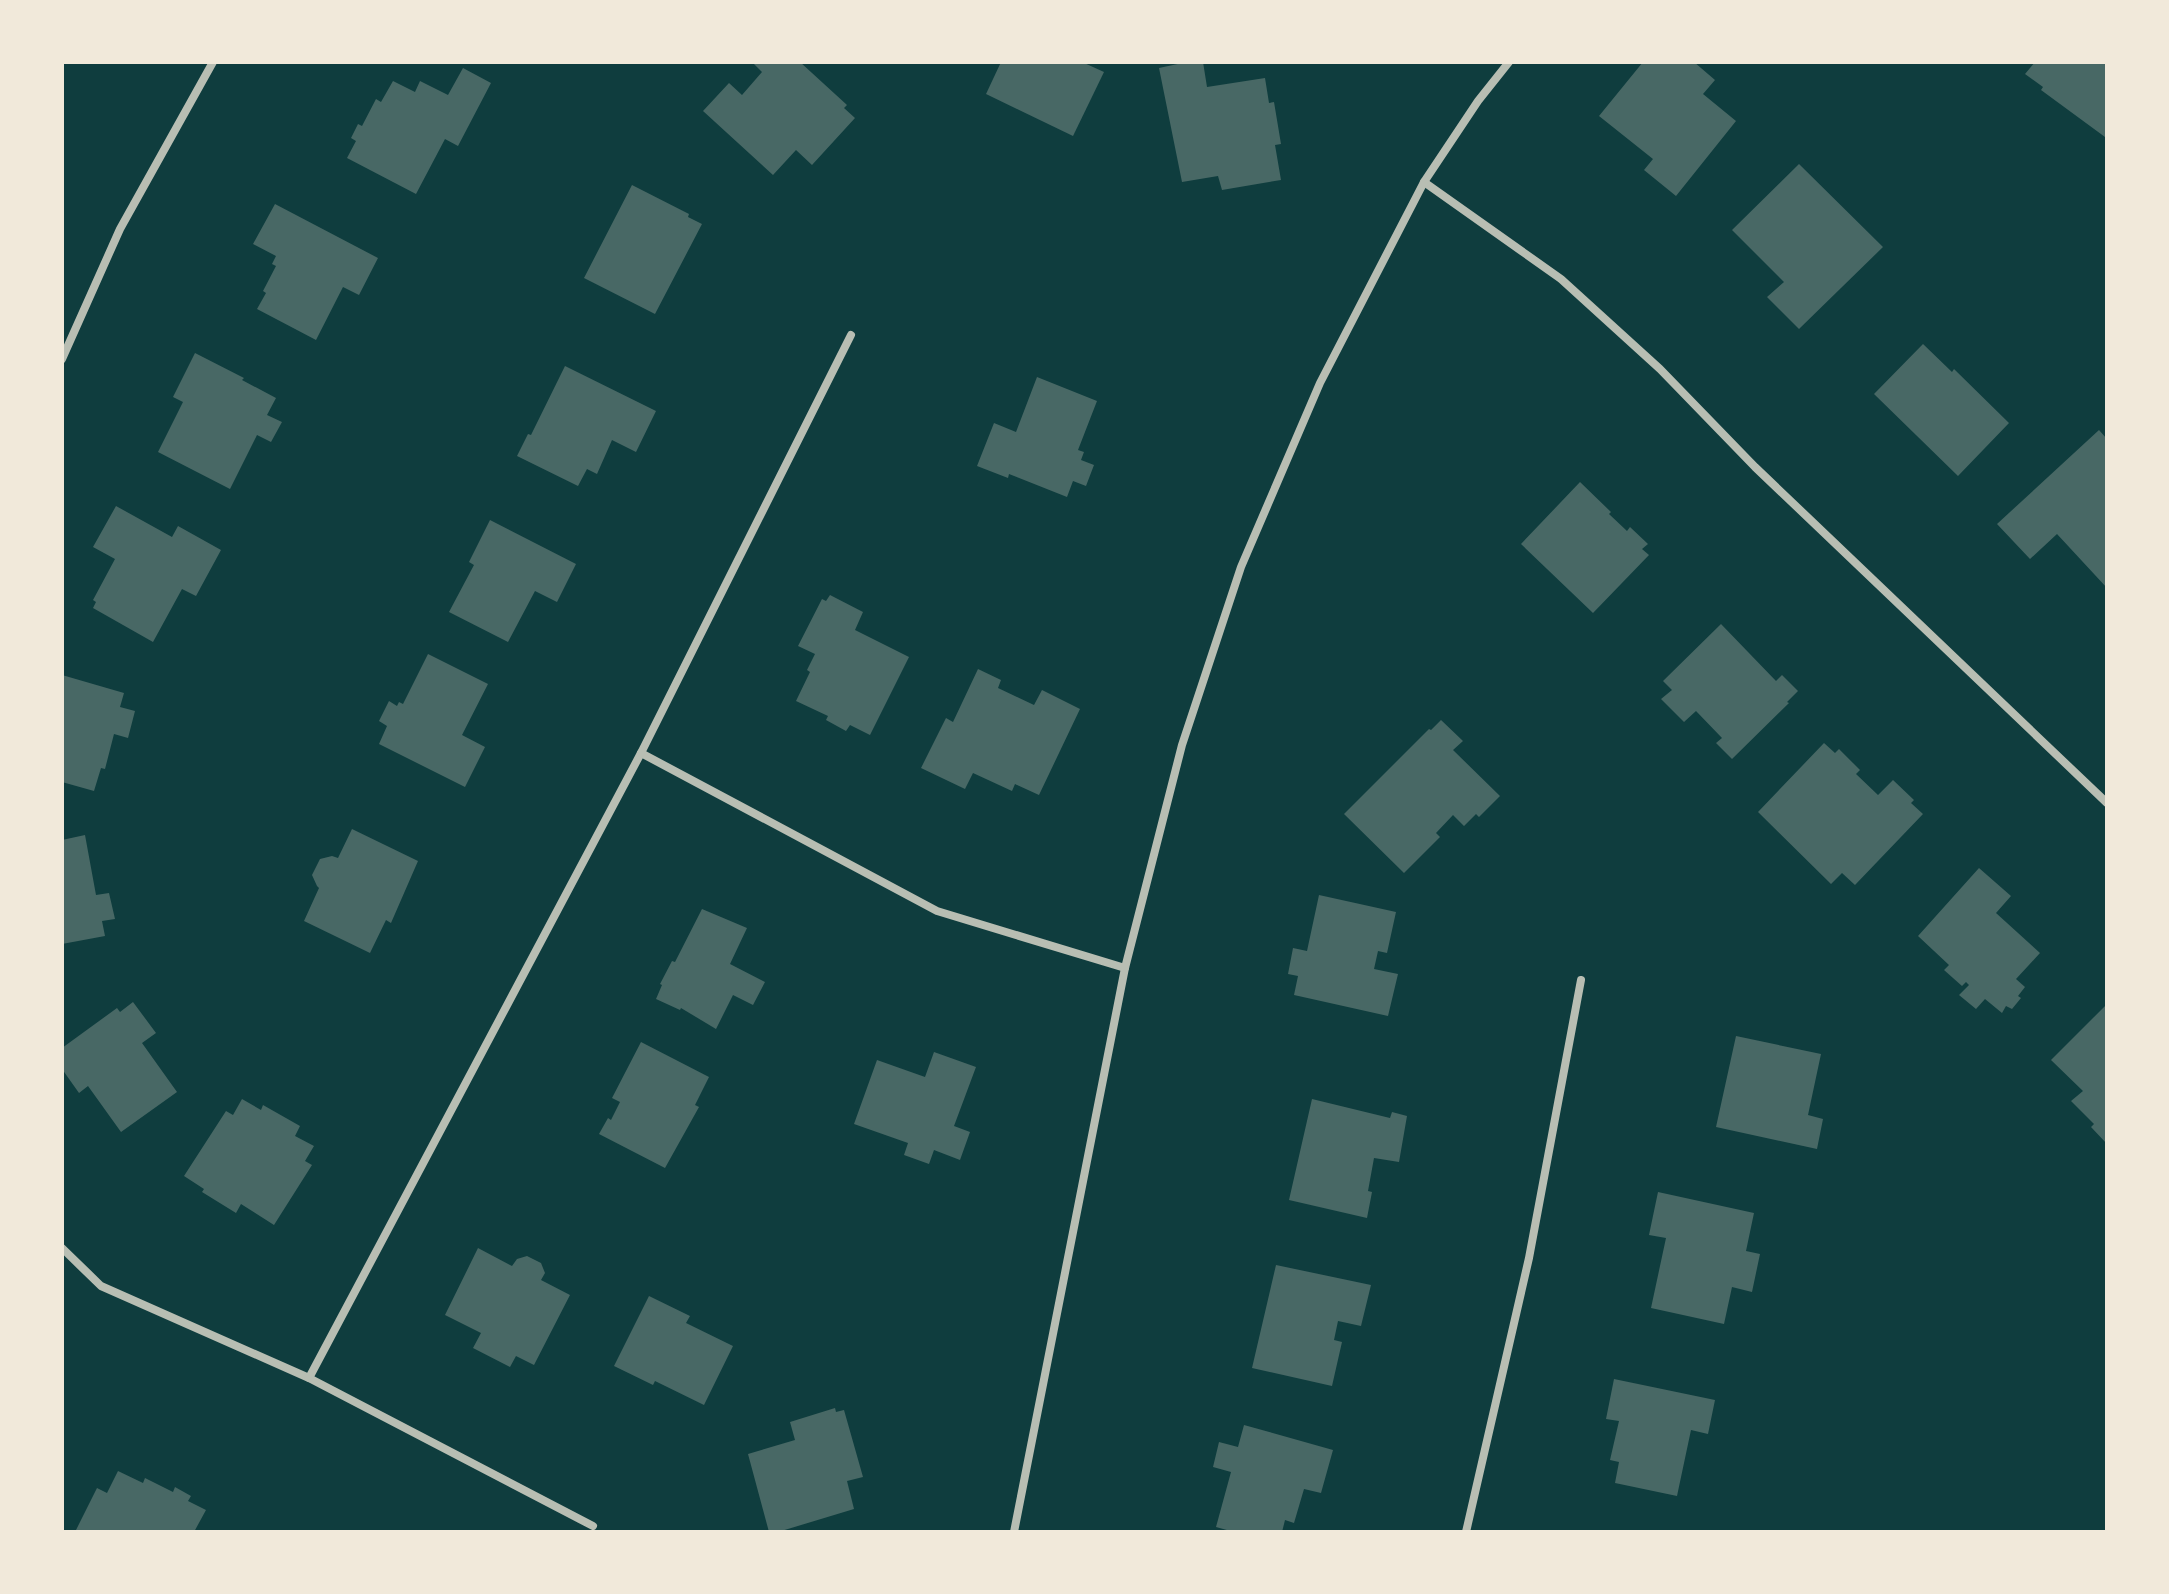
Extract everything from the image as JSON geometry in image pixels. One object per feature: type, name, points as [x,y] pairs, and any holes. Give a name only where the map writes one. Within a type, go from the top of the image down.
[{"type":"street","points":[[62,359],[120,229],[213,62]]},
{"type":"street","points":[[1014,1532],[1125,968],[1182,745],[1241,567],[1320,383],[1424,182],[1478,101],[1509,62]]},
{"type":"street","points":[[1424,182],[1561,279],[1660,369],[1755,467],[2107,803]]},
{"type":"street","points":[[309,1378],[641,753],[851,335]]},
{"type":"street","points":[[641,753],[937,911],[1125,968]]},
{"type":"street","points":[[1466,1532],[1529,1258],[1581,980]]},
{"type":"street","points":[[62,1248],[101,1286],[309,1378],[593,1526]]},
{"type":"building","points":[[752,62],[800,62],[847,105],[844,108],[855,118],[812,165],[796,150],[773,175],[703,111],[729,83],[742,95],[762,72]]},
{"type":"building","points":[[1001,62],[1082,62],[1104,72],[1073,136],[986,94]]},
{"type":"building","points":[[1203,62],[1207,87],[1265,78],[1269,103],[1274,102],[1281,144],[1275,145],[1281,180],[1222,190],[1218,176],[1182,182],[1159,68]]},
{"type":"building","points":[[1643,62],[1694,62],[1715,80],[1703,94],[1736,121],[1676,196],[1644,170],[1653,159],[1599,116]]},
{"type":"building","points":[[2035,62],[2107,62],[2105,137],[2041,90],[2043,87],[2025,74]]},
{"type":"building","points":[[463,68],[491,83],[458,146],[445,139],[416,194],[347,158],[356,141],[351,138],[358,124],[362,126],[376,99],[381,102],[393,81],[415,92],[420,81],[448,95]]},
{"type":"building","points":[[1799,164],[1883,247],[1799,329],[1767,297],[1784,282],[1732,230]]},
{"type":"building","points":[[632,185],[689,214],[688,217],[702,224],[655,314],[584,278]]},
{"type":"building","points":[[275,204],[378,258],[359,295],[343,287],[316,340],[257,309],[276,266],[272,264],[276,256],[253,244]]},
{"type":"building","points":[[1923,344],[1952,372],[1954,369],[2009,423],[1958,476],[1874,394]]},
{"type":"building","points":[[195,353],[276,398],[267,415],[282,422],[271,442],[257,435],[230,489],[158,452],[183,402],[173,397]]},
{"type":"building","points":[[565,366],[656,411],[636,452],[612,440],[597,474],[587,469],[578,486],[517,456],[528,434],[531,435]]},
{"type":"building","points":[[1037,377],[1097,401],[1078,450],[1084,452],[1081,460],[1094,465],[1086,486],[1073,481],[1067,497],[1009,474],[1008,478],[977,466],[994,423],[1016,432]]},
{"type":"building","points":[[2099,430],[2107,439],[2107,588],[2057,534],[2030,559],[1997,524]]},
{"type":"building","points":[[1580,482],[1627,531],[1630,527],[1648,544],[1642,549],[1649,555],[1593,613],[1521,544]]},
{"type":"building","points":[[116,506],[172,537],[178,526],[221,550],[196,596],[182,589],[153,642],[93,608],[96,602],[93,600],[115,559],[93,547]]},
{"type":"building","points":[[490,520],[576,564],[557,602],[535,591],[508,642],[449,612],[474,565],[469,562]]},
{"type":"building","points":[[830,595],[863,612],[855,630],[909,657],[870,735],[850,725],[846,731],[826,720],[828,716],[796,701],[815,654],[798,646],[822,599],[826,601]]},
{"type":"building","points":[[1721,624],[1776,681],[1782,675],[1798,691],[1732,759],[1716,743],[1722,738],[1696,711],[1684,722],[1661,699],[1672,690],[1663,681]]},
{"type":"building","points":[[428,654],[488,684],[462,735],[485,747],[465,787],[379,744],[387,726],[379,721],[389,701],[397,706],[399,702],[403,704]]},
{"type":"building","points":[[978,669],[1001,680],[998,688],[1034,705],[1042,690],[1080,709],[1039,795],[1015,784],[1012,791],[973,773],[965,789],[921,768],[946,718],[953,722]]},
{"type":"building","points":[[62,675],[124,693],[120,707],[135,711],[128,738],[114,734],[105,769],[101,768],[94,791],[62,782]]},
{"type":"building","points":[[1441,720],[1463,741],[1453,750],[1500,796],[1479,817],[1476,814],[1464,826],[1453,815],[1436,833],[1440,837],[1404,873],[1344,814]]},
{"type":"building","points":[[1824,743],[1835,753],[1839,749],[1860,770],[1856,774],[1878,795],[1893,780],[1914,800],[1911,803],[1923,814],[1855,885],[1842,873],[1831,884],[1758,812]]},
{"type":"building","points":[[352,829],[418,861],[391,923],[386,920],[370,953],[304,921],[319,888],[312,875],[320,859],[338,858]]},
{"type":"building","points":[[85,835],[96,895],[109,893],[115,919],[102,921],[105,936],[62,944],[62,840]]},
{"type":"building","points":[[1979,868],[2011,896],[1996,913],[2040,953],[2016,979],[2025,987],[2018,996],[2021,998],[2012,1009],[2006,1006],[2002,1013],[1985,999],[1976,1009],[1959,995],[1969,985],[1966,982],[1962,986],[1944,970],[1949,965],[1918,936]]},
{"type":"building","points":[[1319,895],[1396,912],[1387,953],[1378,951],[1374,969],[1398,974],[1388,1016],[1294,995],[1298,976],[1288,974],[1293,948],[1307,951]]},
{"type":"building","points":[[702,909],[747,928],[730,964],[765,982],[753,1005],[733,995],[716,1029],[681,1008],[656,999],[660,984]]},
{"type":"building","points":[[133,1002],[156,1033],[142,1043],[177,1092],[121,1132],[88,1086],[79,1093],[62,1069],[62,1048],[117,1008],[120,1012]]},
{"type":"building","points":[[2107,1004],[2107,1144],[2091,1127],[2094,1124],[2071,1101],[2083,1091],[2051,1060]]},
{"type":"building","points":[[1736,1036],[1821,1054],[1808,1115],[1823,1119],[1817,1149],[1716,1127]]},
{"type":"building","points":[[641,1042],[709,1077],[695,1105],[699,1107],[665,1168],[599,1134],[620,1102],[612,1098]]},
{"type":"building","points":[[934,1052],[976,1067],[954,1126],[970,1132],[960,1160],[934,1150],[929,1164],[904,1155],[908,1143],[854,1124],[877,1060],[925,1077]]},
{"type":"building","points":[[242,1099],[261,1110],[263,1105],[300,1126],[295,1136],[314,1146],[305,1161],[312,1165],[274,1225],[241,1204],[236,1213],[202,1192],[204,1189],[184,1176],[226,1111],[233,1115]]},
{"type":"building","points":[[1312,1099],[1390,1118],[1392,1112],[1407,1116],[1399,1162],[1374,1158],[1367,1218],[1289,1200]]},
{"type":"building","points":[[1658,1192],[1754,1213],[1746,1251],[1760,1254],[1752,1292],[1732,1287],[1724,1324],[1651,1308],[1666,1238],[1649,1235]]},
{"type":"building","points":[[478,1248],[512,1266],[517,1259],[527,1256],[541,1263],[545,1273],[541,1280],[570,1295],[534,1365],[516,1356],[510,1367],[473,1348],[481,1333],[445,1315]]},
{"type":"building","points":[[1276,1265],[1371,1285],[1361,1326],[1338,1321],[1334,1340],[1342,1342],[1332,1386],[1252,1368]]},
{"type":"building","points":[[649,1296],[690,1316],[686,1323],[733,1346],[704,1405],[655,1381],[653,1385],[614,1366]]},
{"type":"building","points":[[1614,1379],[1715,1400],[1708,1434],[1691,1430],[1677,1496],[1615,1483],[1619,1462],[1610,1460],[1619,1421],[1606,1419]]},
{"type":"building","points":[[835,1408],[836,1412],[844,1410],[863,1477],[847,1481],[854,1509],[769,1532],[748,1454],[795,1440],[790,1422]]},
{"type":"building","points":[[1244,1425],[1333,1450],[1321,1493],[1304,1489],[1294,1523],[1285,1520],[1282,1532],[1234,1532],[1216,1527],[1231,1472],[1213,1467],[1219,1442],[1238,1447]]},
{"type":"building","points":[[118,1471],[143,1483],[145,1478],[173,1492],[175,1487],[191,1496],[188,1501],[206,1510],[194,1532],[76,1530],[97,1488],[107,1493]]}]
